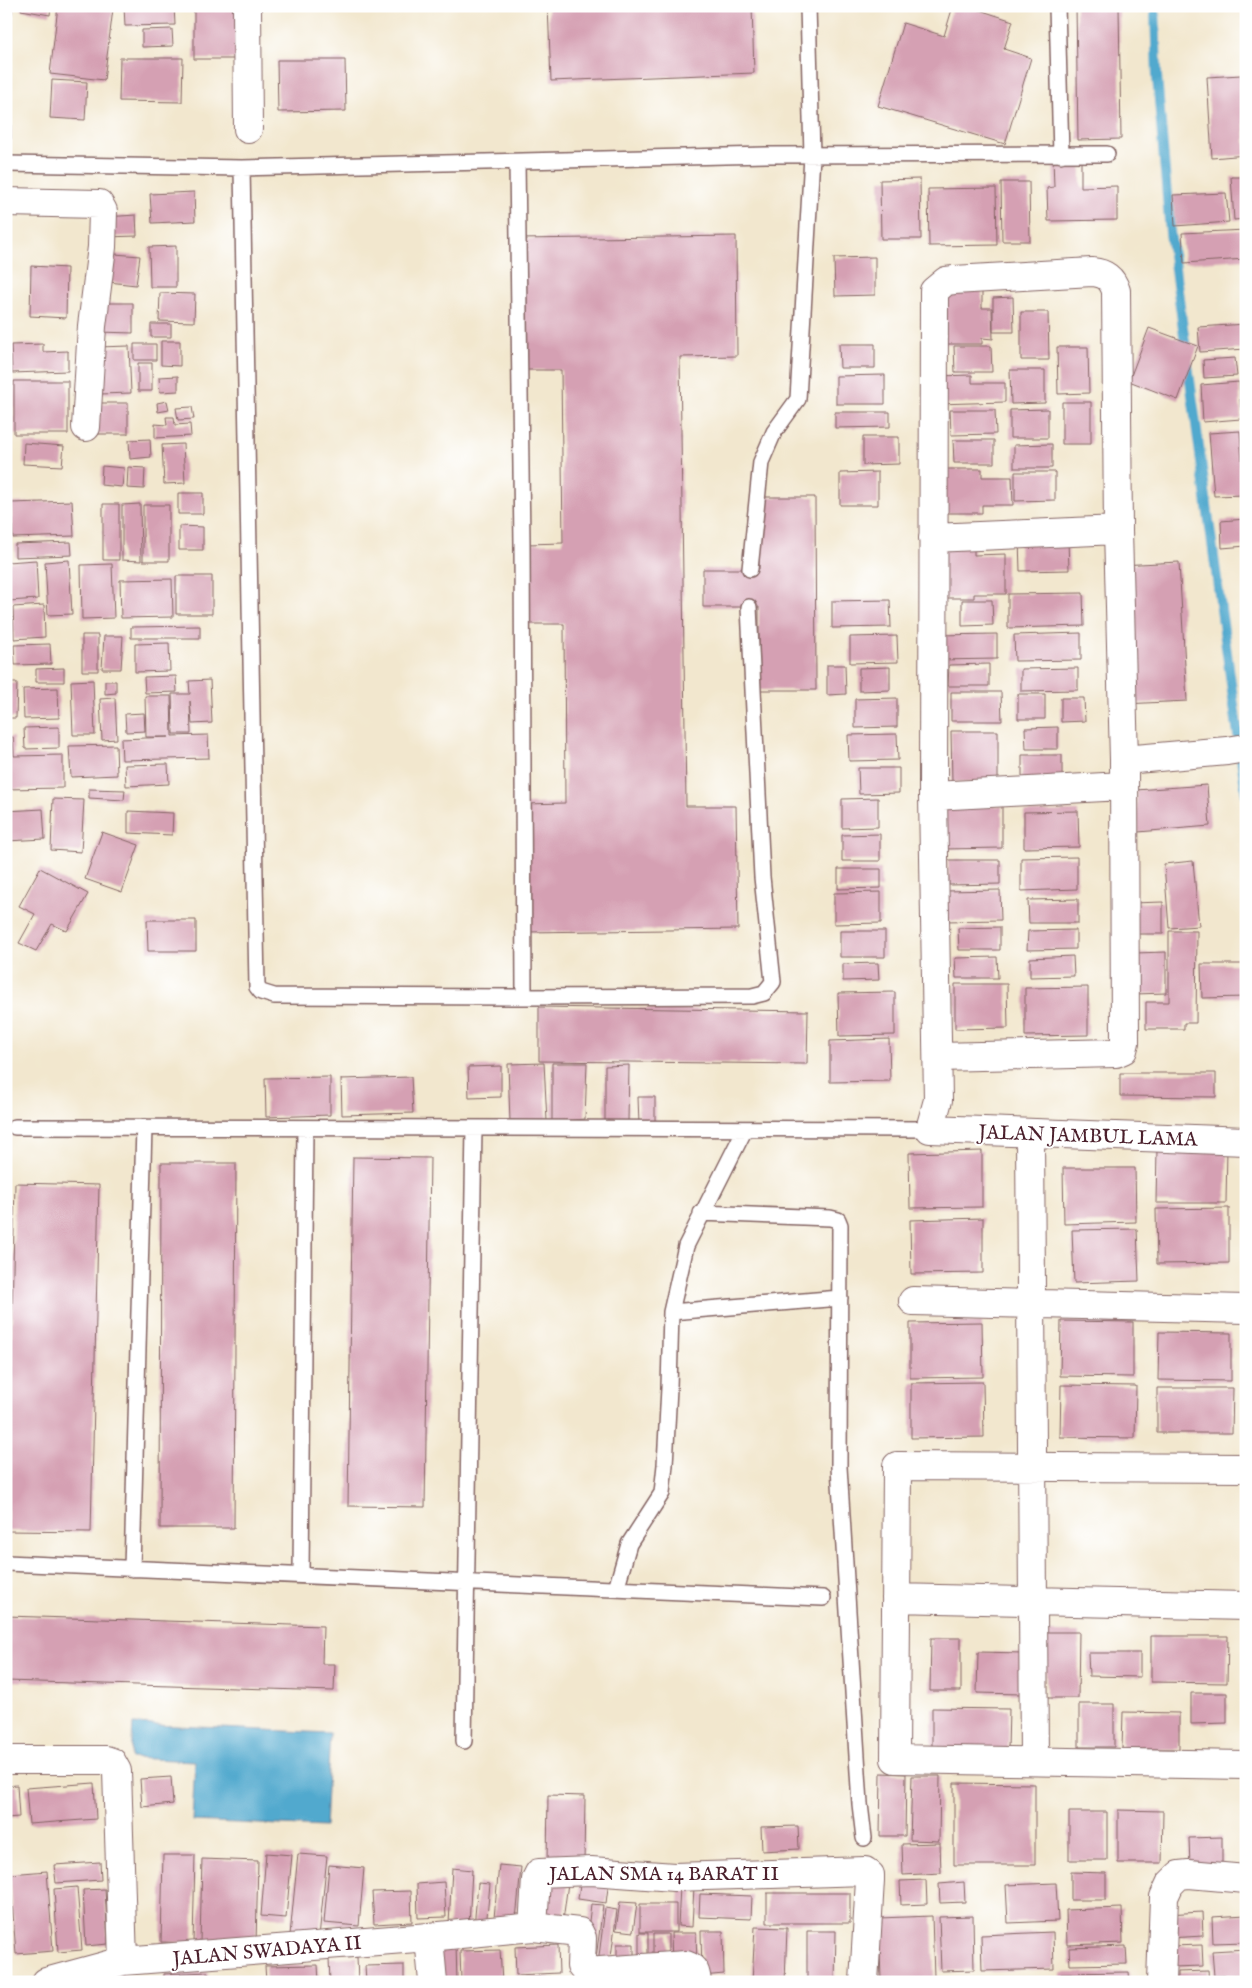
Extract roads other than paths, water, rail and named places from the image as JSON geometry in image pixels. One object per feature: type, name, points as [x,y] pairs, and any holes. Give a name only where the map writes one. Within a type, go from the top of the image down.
[{"type":"street","points":[[248,6],[248,129]]},
{"type":"street","points":[[6,202],[99,204],[103,211],[102,248],[92,326],[86,428]]},
{"type":"street","points":[[930,1129],[938,1100],[933,796],[934,292],[946,281],[1092,272],[1102,273],[1114,282],[1116,290],[1123,773],[1123,1050],[1116,1053],[938,1057]]},
{"type":"street","points":[[933,538],[1118,530]]},
{"type":"street","points":[[933,796],[1123,773],[1236,750]]},
{"type":"street","name":"JALAN JAMBUL LAMA","points":[[930,1129],[1244,1141]]},
{"type":"street","points":[[1030,1134],[1034,1761]]},
{"type":"street","points":[[913,1301],[1246,1309]]},
{"type":"street","points":[[1246,1468],[896,1466],[895,1759],[1246,1765]]},
{"type":"street","points":[[896,1598],[1246,1606]]},
{"type":"street","points":[[6,1760],[106,1760],[114,1765],[117,1771],[123,1961]]},
{"type":"street","name":"JALAN SMA 14 BARAT II","points":[[533,1927],[536,1879],[539,1873],[542,1872],[592,1871],[674,1877],[865,1871],[870,1875],[870,1880],[864,1982]]},
{"type":"street","points":[[1161,1982],[1164,1897],[1170,1884],[1179,1875],[1189,1874],[1246,1879]]},
{"type":"street","points":[[433,1982],[429,1937],[533,1927],[579,1932],[582,1938],[581,1966],[586,1972],[686,1966],[692,1967],[695,1971],[697,1982]]},
{"type":"street","name":"JALAN SWADAYA II","points":[[46,1982],[123,1961],[429,1937]]},
{"type":"lane","points":[[750,569],[762,462],[774,432],[798,399],[812,156],[808,6]]},
{"type":"lane","points":[[1057,6],[1061,155]]},
{"type":"lane","points":[[6,164],[242,168],[766,155],[1107,154]]},
{"type":"lane","points":[[518,162],[524,997]]},
{"type":"lane","points":[[242,168],[257,987],[261,992],[274,996],[524,997],[752,996],[764,993],[773,982],[762,877],[750,607]]},
{"type":"lane","points":[[15,1127],[930,1129]]},
{"type":"lane","points":[[132,1569],[144,1127]]},
{"type":"lane","points":[[301,1575],[305,1128]]},
{"type":"lane","points":[[464,1741],[474,1128]]},
{"type":"lane","points":[[616,1589],[628,1544],[662,1493],[666,1446],[671,1312],[686,1246],[744,1129]]},
{"type":"lane","points":[[701,1213],[830,1218],[838,1220],[840,1227],[839,1467],[860,1804],[864,1838]]},
{"type":"lane","points":[[671,1312],[840,1298]]},
{"type":"lane","points":[[6,1563],[823,1598]]},
{"type":"water","points":[[133,1724],[330,1733],[325,1827],[192,1821],[195,1761],[131,1758]]},
{"type":"waterway","points":[[1155,6],[1157,76],[1170,232],[1246,794]]}]
